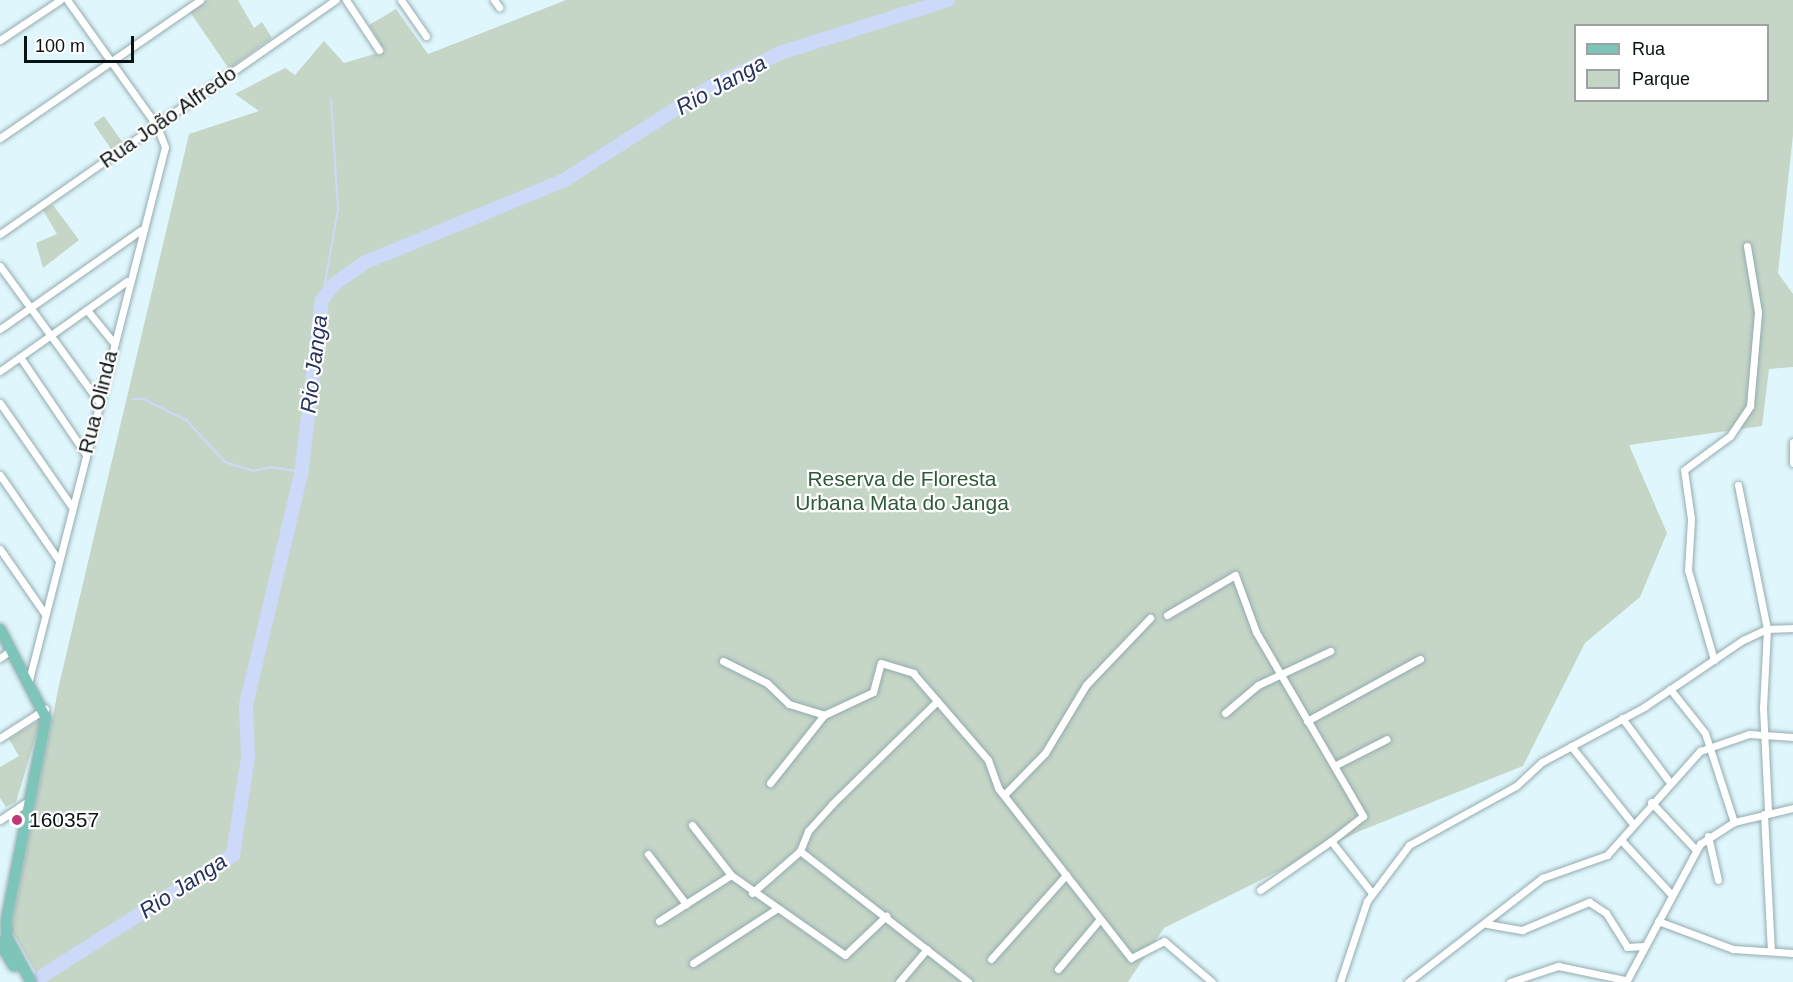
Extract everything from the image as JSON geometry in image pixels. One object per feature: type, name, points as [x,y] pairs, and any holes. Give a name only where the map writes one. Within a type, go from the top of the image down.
[{"type":"main road","points":[[0,629],[45,709],[44,740],[25,803],[4,948],[27,979]]},
{"type":"main road","points":[[0,914],[9,904]]},
{"type":"street","points":[[0,40],[60,0]]},
{"type":"street","points":[[67,0],[157,126]]},
{"type":"street","points":[[0,138],[200,0]]},
{"type":"street","name":"Rua João Alfredo","points":[[0,234],[336,0]]},
{"type":"street","points":[[346,0],[379,50]]},
{"type":"street","points":[[401,0],[426,36]]},
{"type":"street","points":[[494,0],[499,7]]},
{"type":"street","name":"Rua Olinda","points":[[29,680],[127,281],[165,147],[157,126]]},
{"type":"street","points":[[0,329],[141,230]]},
{"type":"street","points":[[1714,660],[1688,570],[1691,519],[1684,470],[1730,436],[1750,406],[1758,312],[1747,246]]},
{"type":"street","points":[[0,267],[97,399]]},
{"type":"street","points":[[0,371],[127,281]]},
{"type":"street","points":[[87,310],[112,342]]},
{"type":"street","points":[[20,357],[85,453]]},
{"type":"street","points":[[0,403],[72,507]]},
{"type":"street","points":[[1793,442],[1793,464]]},
{"type":"street","points":[[0,475],[58,559]]},
{"type":"street","points":[[1738,485],[1767,629],[1763,733],[1771,951]]},
{"type":"street","points":[[0,549],[45,614]]},
{"type":"street","points":[[1167,615],[1235,575],[1256,632],[1363,816],[1331,842],[1260,890]]},
{"type":"street","points":[[1004,795],[1045,753],[1086,685],[1150,618]]},
{"type":"street","points":[[1340,982],[1372,892],[1409,844],[1516,786],[1571,746],[1622,718],[1767,629],[1793,628]]},
{"type":"street","points":[[0,658],[11,651]]},
{"type":"street","points":[[1225,713],[1280,674],[1330,651]]},
{"type":"street","points":[[1307,721],[1420,659]]},
{"type":"street","points":[[723,661],[757,677],[789,704],[824,715]]},
{"type":"street","points":[[770,783],[824,715],[873,692],[881,663],[913,673],[988,760],[1004,795],[1131,958],[1164,941],[1212,982]]},
{"type":"street","points":[[1670,689],[1710,746],[1734,822]]},
{"type":"street","points":[[752,893],[800,851],[808,831],[832,804],[937,701]]},
{"type":"street","points":[[0,738],[45,709]]},
{"type":"street","points":[[1622,718],[1668,780]]},
{"type":"street","points":[[1408,982],[1487,924],[1552,871],[1597,861],[1621,840],[1668,780],[1710,746],[1763,733],[1793,737]]},
{"type":"street","points":[[1334,766],[1387,738]]},
{"type":"street","points":[[1571,746],[1633,824]]},
{"type":"street","points":[[1651,802],[1696,850]]},
{"type":"street","points":[[0,820],[25,803]]},
{"type":"street","points":[[1510,982],[1558,966],[1609,980],[1625,981],[1696,850],[1708,836],[1734,822],[1793,808]]},
{"type":"street","points":[[692,825],[731,875],[752,893],[845,955],[886,916]]},
{"type":"street","points":[[1708,836],[1718,880]]},
{"type":"street","points":[[1621,840],[1671,894]]},
{"type":"street","points":[[1331,842],[1372,892]]},
{"type":"street","points":[[800,851],[968,982]]},
{"type":"street","points":[[648,854],[686,904]]},
{"type":"street","points":[[659,921],[731,875]]},
{"type":"street","points":[[991,959],[1066,875]]},
{"type":"street","points":[[1487,924],[1522,930],[1589,902],[1606,913],[1627,947],[1644,946]]},
{"type":"street","points":[[693,963],[776,909]]},
{"type":"street","points":[[1058,969],[1100,919]]},
{"type":"street","points":[[1658,921],[1733,949],[1793,953]]},
{"type":"street","points":[[899,982],[927,950]]},
{"type":"green space","points":[[207,0],[238,0],[254,28],[262,22],[272,38],[229,69],[190,12]]},
{"type":"green space","name":"Reserva de Floresta Urbana Mata do Janga","points":[[566,0],[1793,0],[1793,135],[1778,273],[1793,294],[1793,367],[1769,369],[1762,426],[1629,445],[1667,533],[1640,597],[1585,643],[1523,766],[1360,831],[1164,928],[1128,982],[41,982],[11,929],[59,685],[189,134],[259,111],[235,94],[285,68],[295,75],[324,41],[344,63],[385,51],[369,25],[396,9],[428,54]]},
{"type":"green space","points":[[104,116],[123,143],[112,150],[93,123]]},
{"type":"green space","points":[[53,205],[79,240],[43,268],[36,243],[57,234],[43,210]]},
{"type":"green space","points":[[41,719],[16,802],[6,807],[0,798],[0,767],[19,756],[9,739]]},
{"type":"waterway","name":"Rio Janga","points":[[39,978],[233,855],[248,757],[246,705],[301,475],[322,300],[334,284],[366,262],[563,181],[710,87],[780,53],[948,0]]},
{"type":"waterway","points":[[322,300],[338,209],[331,98]]},
{"type":"waterway","points":[[132,399],[143,399],[186,420],[225,462],[253,471],[270,467],[302,472]]},
{"type":"place","name":"160357","points":[[17,820]]}]
